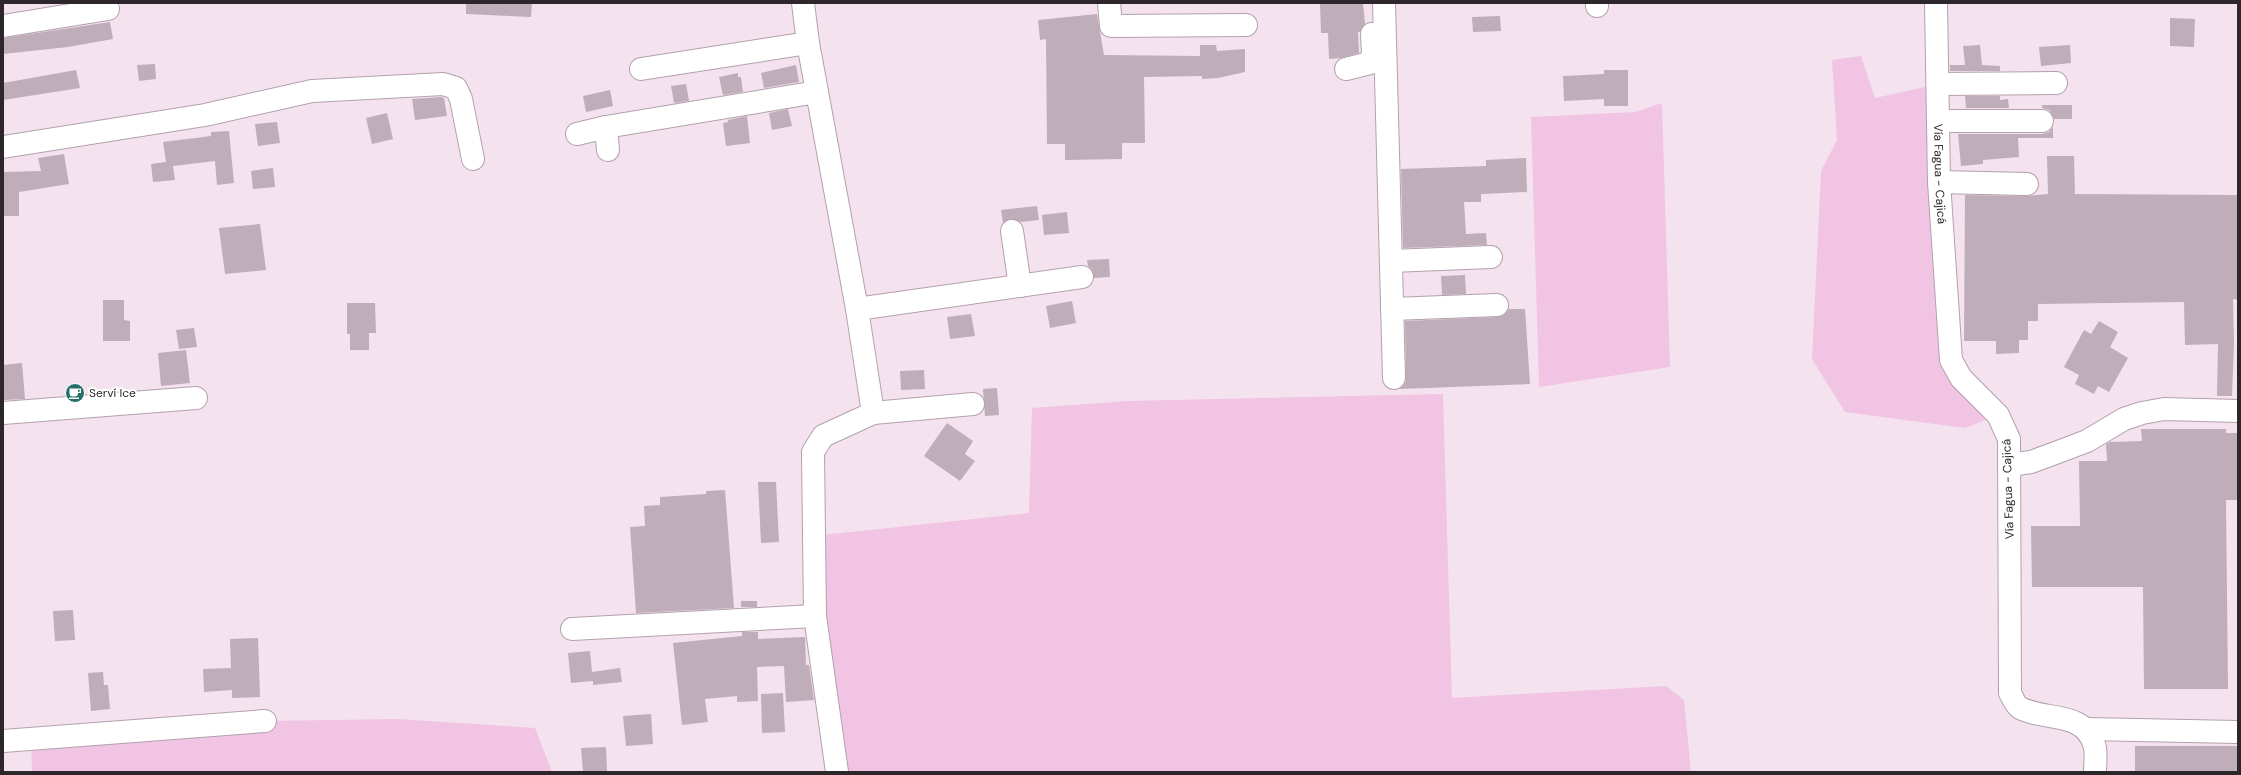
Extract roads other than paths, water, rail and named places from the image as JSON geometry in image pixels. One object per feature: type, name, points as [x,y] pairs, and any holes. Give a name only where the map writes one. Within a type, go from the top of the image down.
[{"type":"street","points":[[803,3],[808,43],[857,309],[873,413]]},
{"type":"street","points":[[1109,3],[1111,26],[1246,25]]},
{"type":"street","points":[[1346,69],[1370,63],[1373,54],[1371,3]]},
{"type":"street","points":[[1384,3],[1394,378]]},
{"type":"street","name":"Vía Fagua - Cajicá","points":[[1936,3],[1939,182],[1951,360],[1961,378],[1998,414],[2009,440],[2010,693],[2019,708],[2042,715],[2068,719],[2087,728]]},
{"type":"street","points":[[3,26],[108,9]]},
{"type":"street","points":[[641,69],[808,43]]},
{"type":"street","points":[[1938,84],[2056,83]]},
{"type":"street","points":[[3,147],[205,115],[312,91],[443,84],[456,88],[461,100],[472,159]]},
{"type":"street","points":[[577,134],[606,127],[817,92]]},
{"type":"street","points":[[1938,121],[2042,121]]},
{"type":"street","points":[[606,127],[608,150]]},
{"type":"street","points":[[1939,182],[2027,184]]},
{"type":"street","points":[[1012,231],[1020,286]]},
{"type":"street","points":[[1391,261],[1491,257]]},
{"type":"street","points":[[857,309],[1020,286],[1056,289],[1082,277]]},
{"type":"street","points":[[1392,309],[1497,305]]},
{"type":"street","points":[[3,413],[196,398]]},
{"type":"street","points":[[837,772],[814,616],[813,452],[823,436],[873,413],[973,404]]},
{"type":"street","points":[[2009,465],[2030,462],[2058,452],[2086,441],[2124,419],[2142,413],[2164,409],[2238,411]]},
{"type":"street","points":[[572,629],[814,616]]},
{"type":"street","points":[[3,742],[265,720]]},
{"type":"street","points":[[2095,772],[2095,745],[2087,728],[2238,732]]},
{"type":"place","name":"Serví Ice","points":[[75,393]]}]
